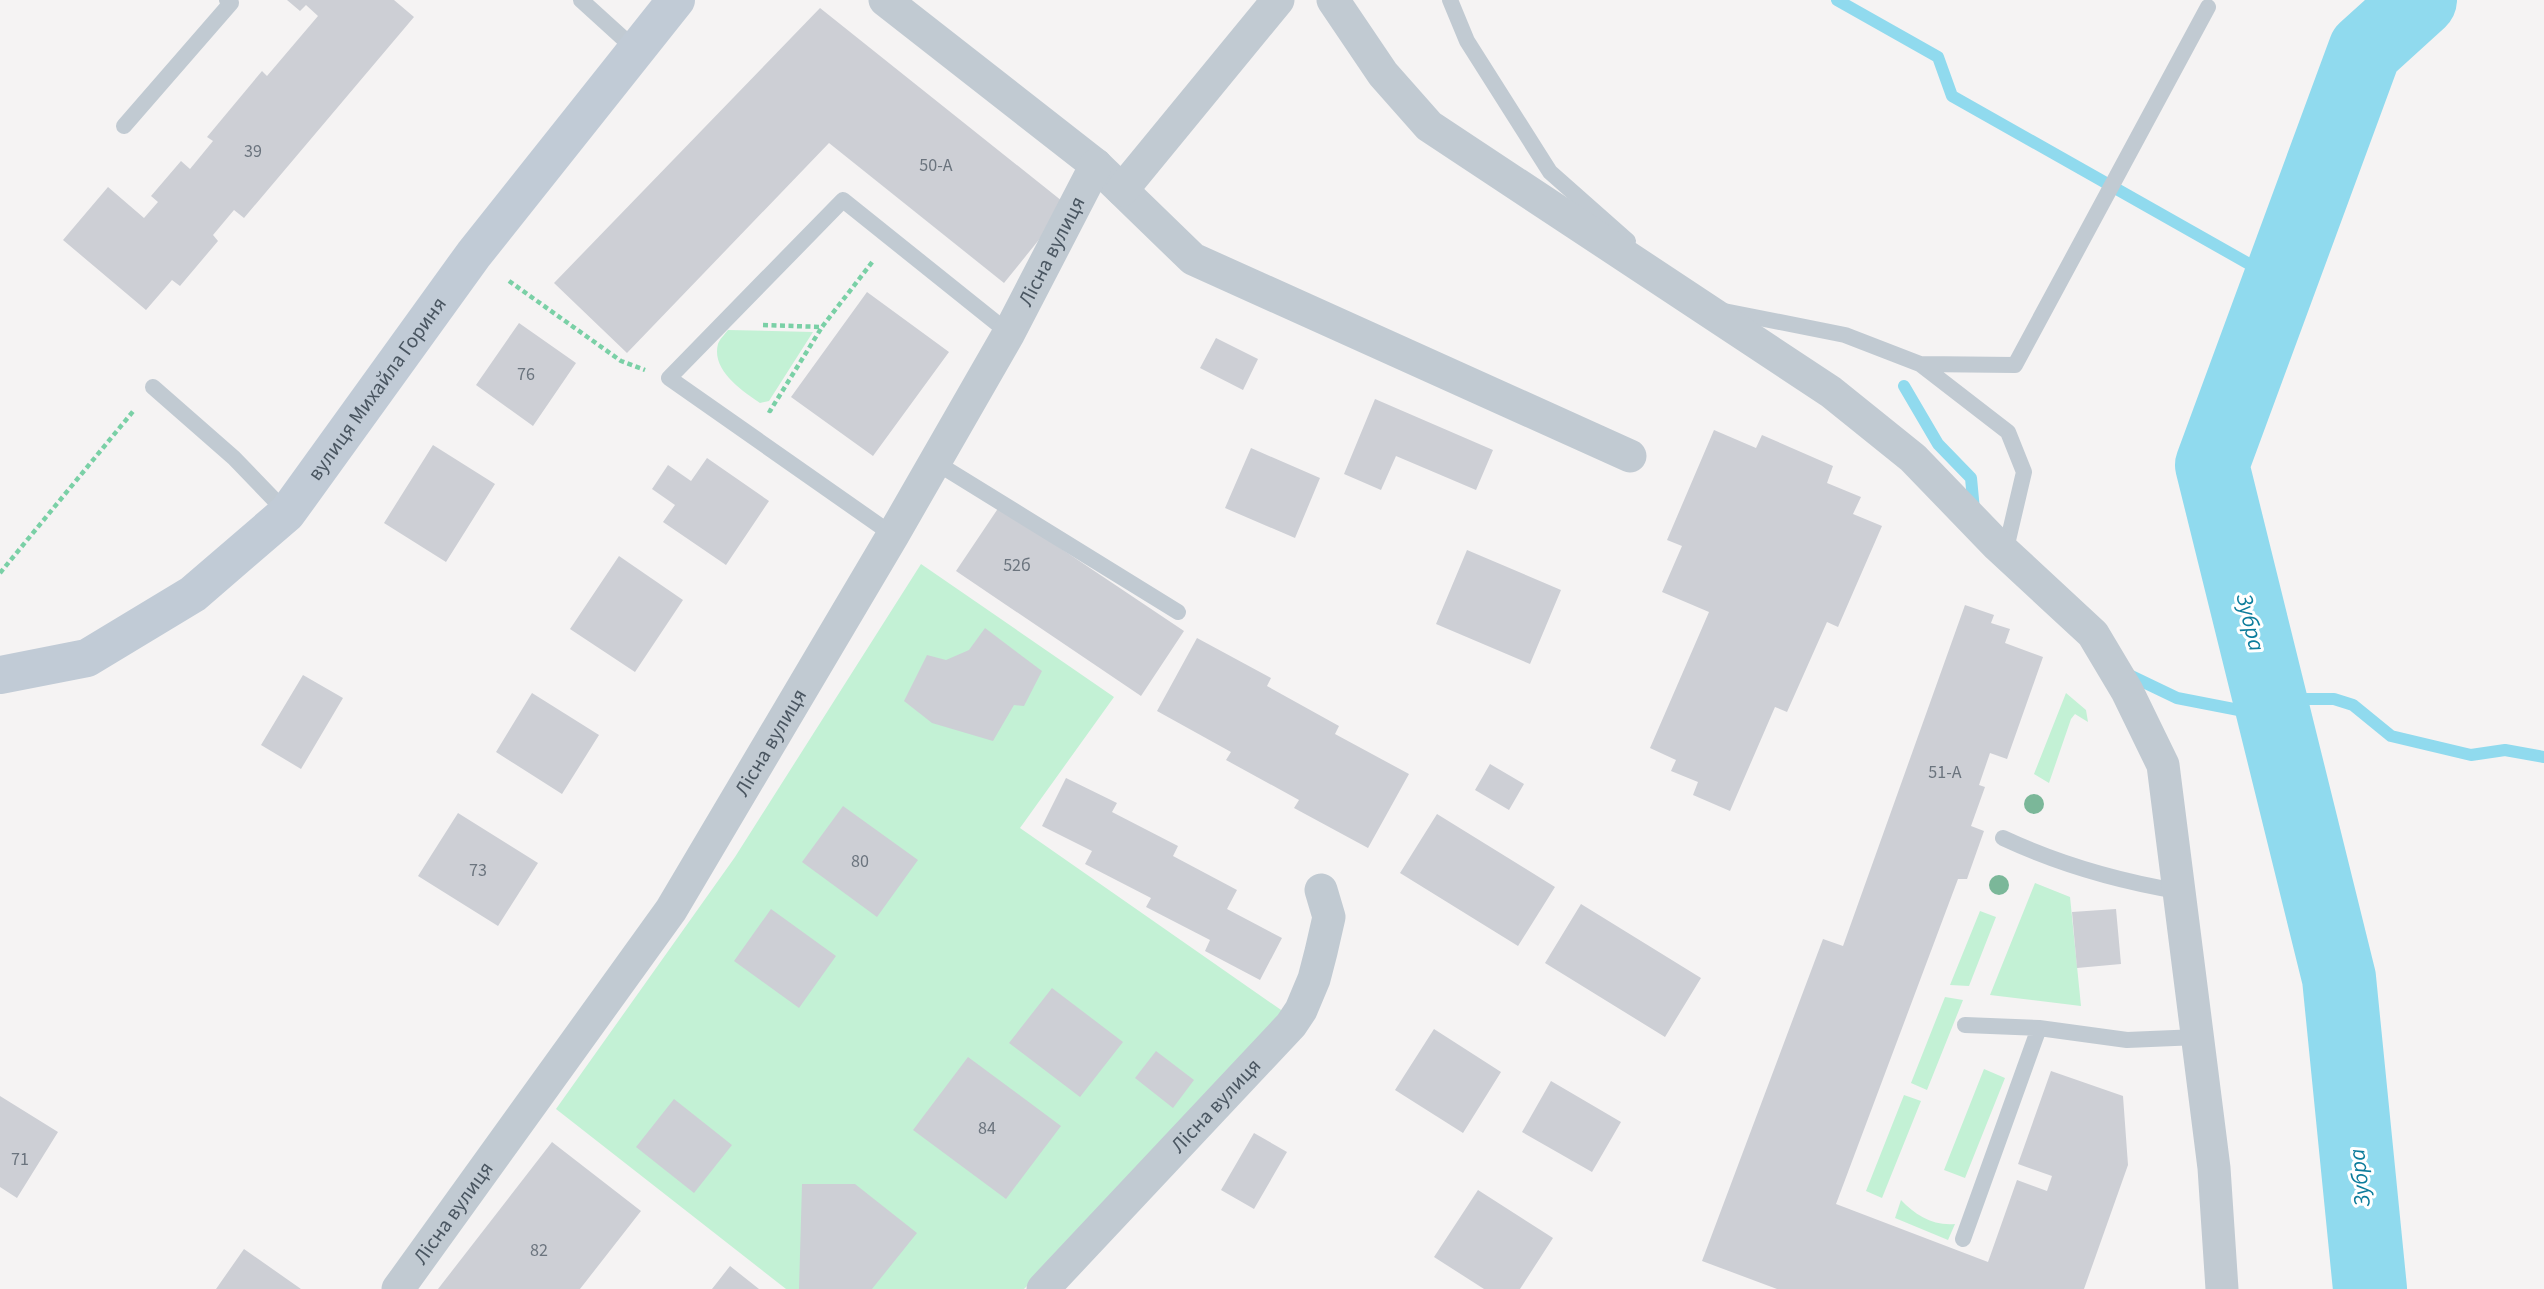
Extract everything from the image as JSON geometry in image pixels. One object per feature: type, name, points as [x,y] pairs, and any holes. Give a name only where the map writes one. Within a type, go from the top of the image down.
[{"type":"main road","name":"вулиця Михайла Гориня","points":[[0,675],[87,658],[193,594],[287,513],[474,254],[676,0]]},
{"type":"street","points":[[885,0],[1096,165],[1193,258],[1630,456]]},
{"type":"street","points":[[1122,190],[1278,0]]},
{"type":"street","points":[[1333,0],[1383,74],[1429,126],[1831,392],[1913,457],[2005,553],[2092,634],[2127,691],[2163,765],[2214,1168],[2221,1289]]},
{"type":"street","name":"Лісна вулиця","points":[[398,1289],[671,910],[1009,333],[1096,165]]},
{"type":"street","name":"Лісна вулиця","points":[[1043,1289],[1291,1025],[1301,1010],[1314,979],[1327,929],[1329,918],[1321,890]]},
{"type":"lane","points":[[124,126],[230,3],[228,0]]},
{"type":"lane","points":[[580,0],[637,50]]},
{"type":"lane","points":[[1450,0],[1467,41],[1550,172],[1702,307],[1844,335],[1920,364],[2008,432],[2024,472],[2005,553]]},
{"type":"lane","points":[[1920,364],[2015,365],[2208,7]]},
{"type":"lane","points":[[893,535],[669,378],[843,200],[1009,333]]},
{"type":"lane","points":[[153,387],[234,458],[287,513]]},
{"type":"lane","points":[[935,462],[1178,612]]},
{"type":"lane","points":[[2003,838],[2035,853],[2129,883],[2179,891]]},
{"type":"lane","points":[[1965,1025],[2039,1028],[2127,1041],[2198,1037]]},
{"type":"lane","points":[[1963,1238],[2039,1028]]},
{"type":"path","points":[[761,407],[770,411],[822,327],[891,239]]},
{"type":"path","points":[[509,281],[621,361],[669,378]]},
{"type":"path","points":[[756,325],[822,327]]},
{"type":"path","points":[[0,573],[153,387]]},
{"type":"green space","points":[[728,330],[813,332],[769,401],[760,403],[730,379],[719,362],[718,344]]},
{"type":"green space","points":[[921,564],[1114,697],[1020,828],[1284,1012],[1024,1289],[786,1289],[556,1109],[735,857]]},
{"type":"green space","points":[[2066,693],[2086,710],[2088,722],[2075,714],[2071,719],[2049,783],[2034,774]]},
{"type":"green space","points":[[2035,883],[2070,897],[2081,1006],[1990,995]]},
{"type":"green space","points":[[1980,911],[1996,917],[1969,986],[1950,985]]},
{"type":"green space","points":[[1945,997],[1963,1000],[1927,1090],[1911,1083]]},
{"type":"green space","points":[[1984,1069],[2005,1078],[1965,1178],[1944,1170]]},
{"type":"green space","points":[[1904,1095],[1921,1101],[1882,1198],[1866,1191]]},
{"type":"green space","points":[[1901,1200],[1925,1218],[1939,1223],[1955,1224],[1948,1240],[1895,1218]]},
{"type":"building","points":[[287,0],[394,0],[414,17],[244,218],[234,210],[213,235],[218,241],[180,286],[172,280],[146,310],[63,240],[108,187],[144,218],[158,202],[151,196],[181,161],[190,169],[213,141],[207,137],[262,71],[267,76],[318,16],[306,5],[300,11]]},
{"type":"building","points":[[820,8],[1067,205],[1004,283],[829,143],[627,353],[554,283]]},
{"type":"building","points":[[867,292],[949,352],[873,456],[791,397]]},
{"type":"building","points":[[519,323],[576,363],[533,426],[476,385]]},
{"type":"building","points":[[1216,338],[1258,359],[1243,390],[1200,368]]},
{"type":"building","points":[[1375,399],[1493,450],[1476,490],[1396,456],[1381,490],[1344,474]]},
{"type":"building","points":[[1714,430],[1756,448],[1762,435],[1833,466],[1827,483],[1861,497],[1853,514],[1882,526],[1838,627],[1827,622],[1787,712],[1775,707],[1730,811],[1693,795],[1698,782],[1671,771],[1676,760],[1650,748],[1709,612],[1662,592],[1682,546],[1667,540]]},
{"type":"building","points":[[433,445],[495,484],[446,562],[384,523]]},
{"type":"building","points":[[1251,448],[1320,478],[1295,538],[1225,508]]},
{"type":"building","points":[[707,458],[769,501],[726,565],[663,522],[675,505],[652,489],[668,465],[691,481]]},
{"type":"building","points":[[999,507],[1184,631],[1141,696],[956,571]]},
{"type":"building","points":[[1467,550],[1561,590],[1530,664],[1436,624]]},
{"type":"building","points":[[619,556],[683,600],[635,672],[570,629]]},
{"type":"building","points":[[1965,605],[1994,615],[1991,623],[2010,629],[2005,643],[2043,657],[2007,759],[1990,753],[1979,785],[1985,787],[1971,826],[1984,831],[1967,879],[1958,879],[1836,1204],[1988,1262],[2017,1180],[2047,1191],[2052,1176],[2018,1164],[2051,1071],[2123,1096],[2128,1165],[2084,1289],[1777,1289],[1702,1261],[1823,939],[1843,946]]},
{"type":"building","points":[[985,628],[1042,671],[1024,706],[1014,705],[993,741],[932,723],[904,701],[927,655],[946,660],[969,650]]},
{"type":"building","points":[[1197,638],[1271,678],[1267,686],[1339,726],[1335,734],[1409,774],[1368,848],[1294,808],[1299,800],[1226,760],[1231,752],[1157,711]]},
{"type":"building","points":[[303,675],[343,698],[301,769],[261,745]]},
{"type":"building","points":[[532,693],[599,735],[562,794],[496,752]]},
{"type":"building","points":[[1490,764],[1524,784],[1509,810],[1475,790]]},
{"type":"building","points":[[1066,778],[1117,803],[1112,812],[1178,846],[1173,856],[1237,890],[1227,909],[1282,938],[1260,980],[1205,951],[1210,940],[1146,907],[1151,898],[1085,864],[1092,851],[1042,826]]},
{"type":"building","points":[[843,806],[918,860],[877,917],[802,862]]},
{"type":"building","points":[[458,813],[538,863],[498,926],[418,876]]},
{"type":"building","points":[[1437,814],[1555,887],[1518,946],[1400,873]]},
{"type":"building","points":[[1581,904],[1701,978],[1665,1037],[1545,963]]},
{"type":"building","points":[[771,909],[836,956],[799,1008],[734,961]]},
{"type":"building","points":[[2116,909],[2121,964],[2077,968],[2072,912]]},
{"type":"building","points":[[1052,988],[1123,1042],[1080,1097],[1009,1043]]},
{"type":"building","points":[[1434,1029],[1501,1072],[1463,1133],[1395,1090]]},
{"type":"building","points":[[1156,1051],[1194,1080],[1173,1108],[1135,1078]]},
{"type":"building","points":[[968,1057],[1061,1126],[1006,1199],[913,1130]]},
{"type":"building","points":[[1551,1081],[1621,1122],[1592,1172],[1522,1132]]},
{"type":"building","points":[[0,1096],[58,1132],[17,1198],[0,1187]]},
{"type":"building","points":[[674,1099],[732,1145],[694,1193],[636,1147]]},
{"type":"building","points":[[1254,1133],[1287,1152],[1254,1209],[1221,1190]]},
{"type":"building","points":[[552,1142],[641,1211],[580,1289],[438,1289]]},
{"type":"building","points":[[802,1184],[855,1184],[917,1233],[872,1289],[799,1289]]},
{"type":"building","points":[[1478,1190],[1553,1238],[1520,1289],[1484,1289],[1434,1257]]},
{"type":"building","points":[[244,1249],[301,1289],[216,1289]]},
{"type":"building","points":[[730,1266],[759,1289],[712,1289]]},
{"type":"waterway","points":[[1837,0],[1938,57],[1952,96],[2281,282]]},
{"type":"waterway","name":"Зубра","points":[[2370,1289],[2339,978],[2212,465],[2365,50],[2420,0]]},
{"type":"waterway","points":[[1904,386],[1938,444],[1971,478],[1974,510]]},
{"type":"waterway","points":[[2127,674],[2177,698],[2249,712],[2272,708],[2296,699],[2334,699],[2353,705],[2391,736],[2471,755],[2505,750],[2544,757]]}]
